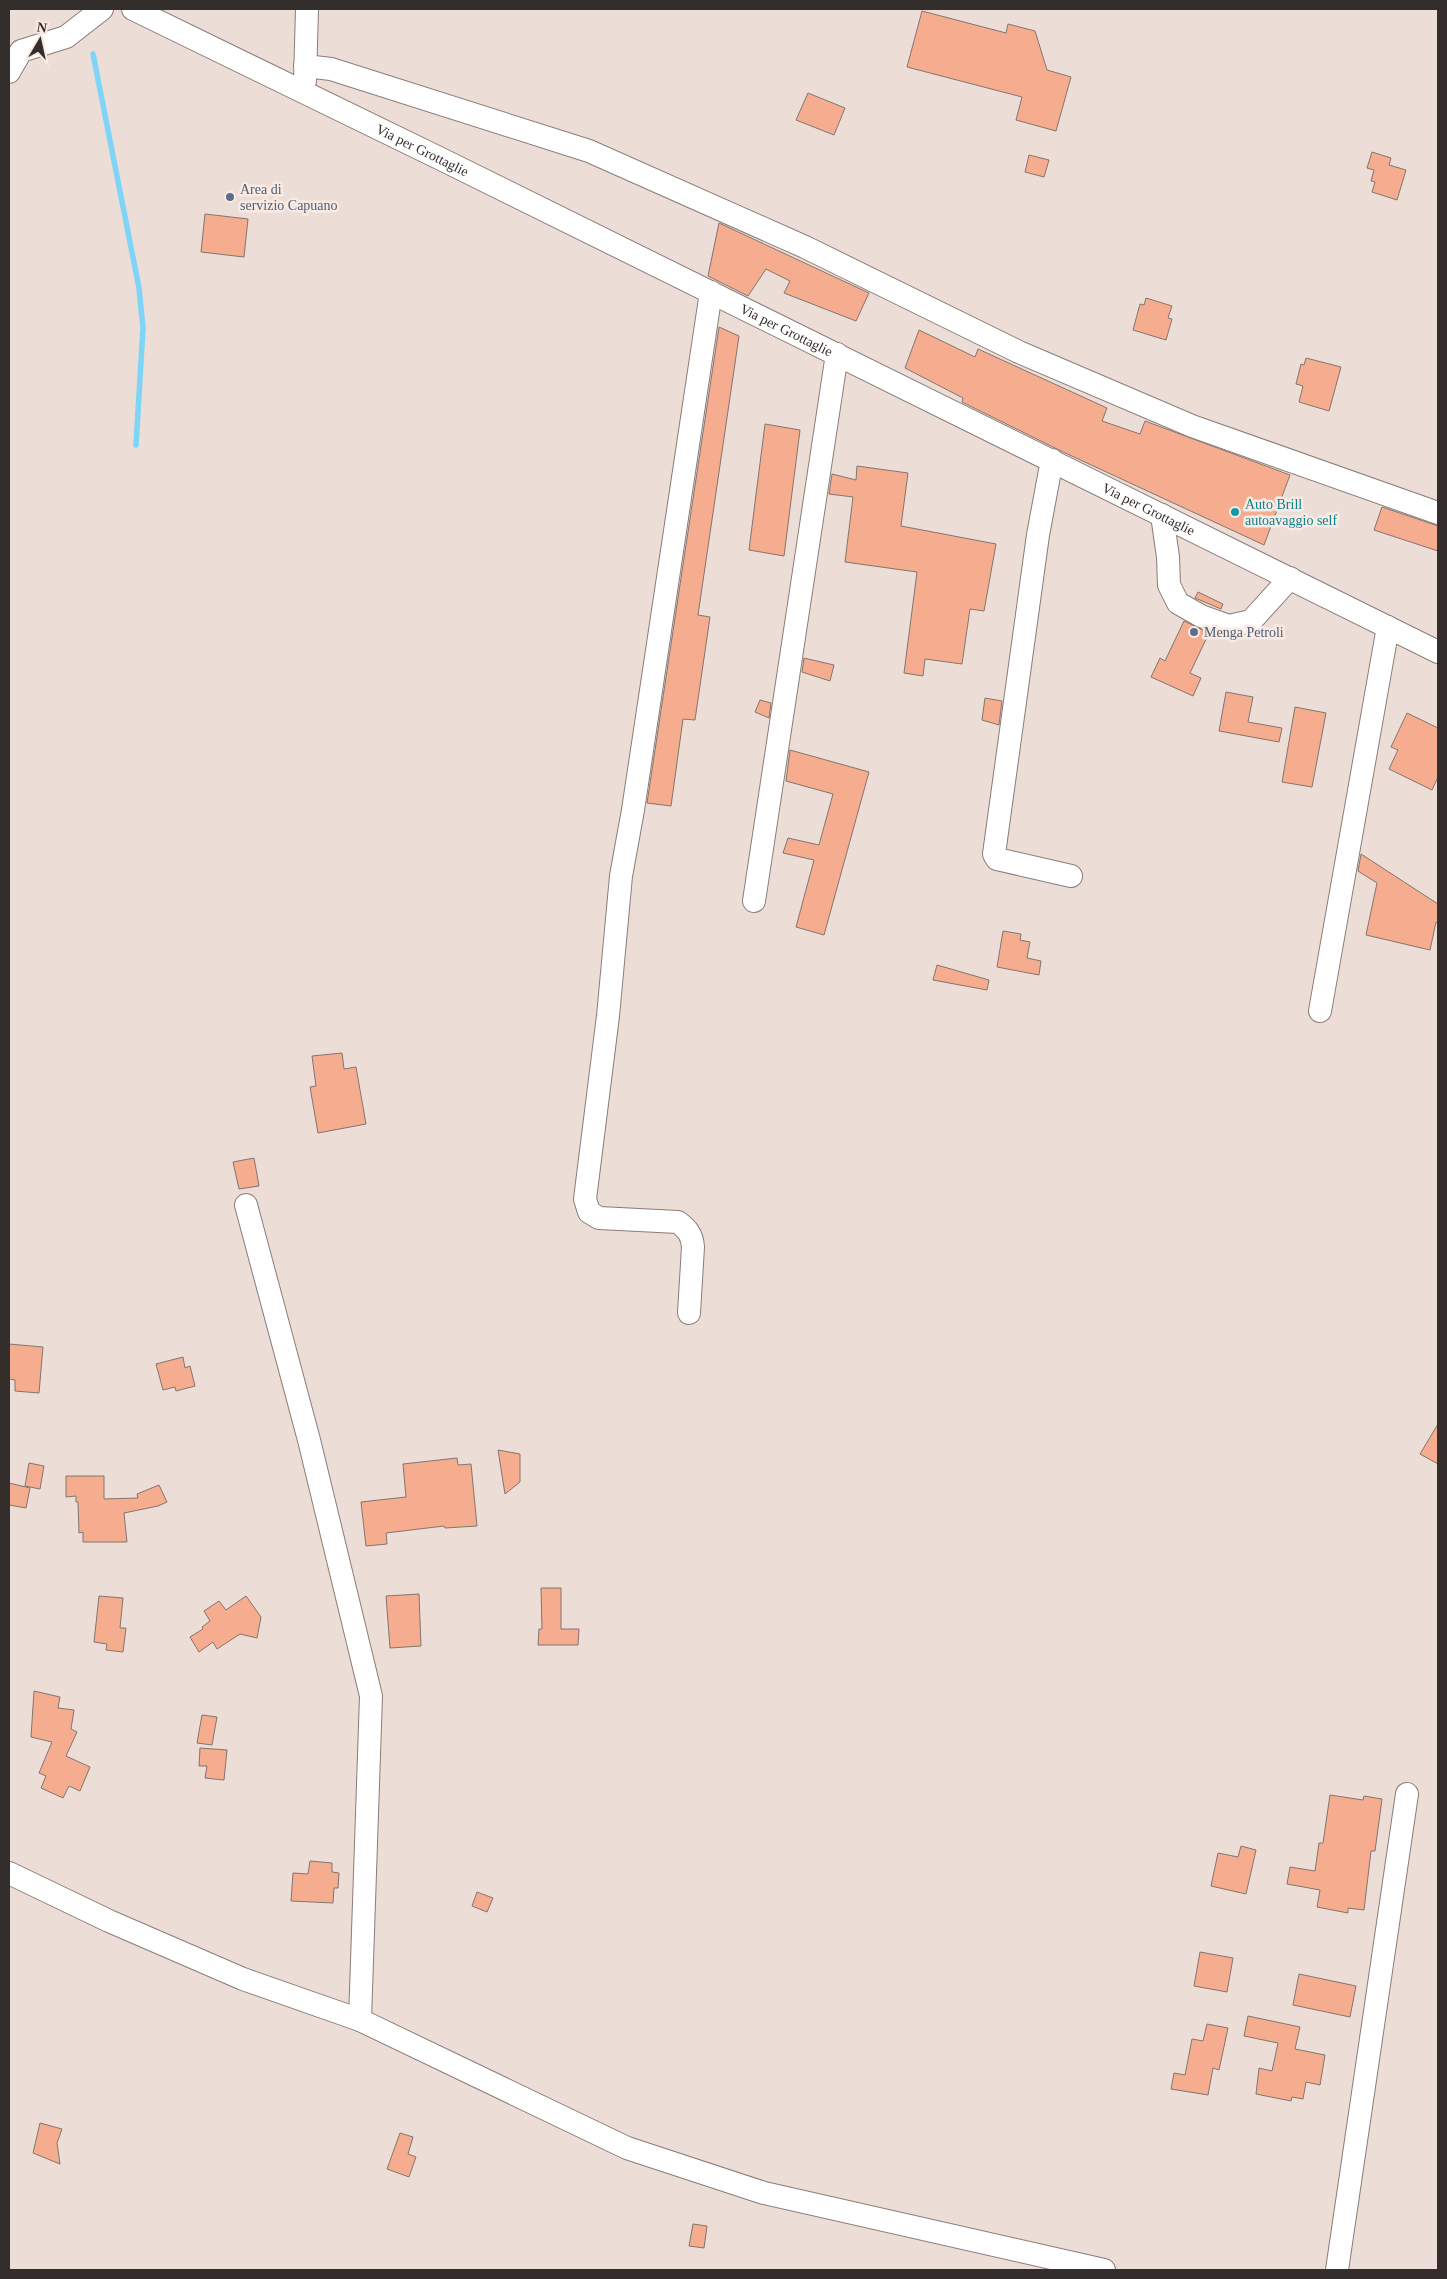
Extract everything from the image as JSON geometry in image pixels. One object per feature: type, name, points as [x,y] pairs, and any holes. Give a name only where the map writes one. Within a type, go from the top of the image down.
[{"type":"street","points":[[9,72],[15,46],[66,37],[102,9]]},
{"type":"street","name":"Via per Grottaglie","points":[[133,9],[1052,460],[1438,652]]},
{"type":"street","points":[[304,92],[307,9]]},
{"type":"street","points":[[305,66],[331,69],[589,151],[805,247],[1037,360],[1192,426],[1438,512]]},
{"type":"street","points":[[689,1313],[694,1247],[692,1237],[687,1230],[678,1222],[598,1218],[589,1212],[585,1199],[608,1016],[621,876],[633,810],[711,292]]},
{"type":"street","points":[[754,901],[836,354]]},
{"type":"street","points":[[1052,460],[1038,535],[994,854],[997,859],[1071,876]]},
{"type":"street","points":[[1162,515],[1168,557],[1169,585],[1178,603],[1201,616],[1229,626],[1251,621],[1290,578]]},
{"type":"street","points":[[1320,1011],[1388,627]]},
{"type":"street","points":[[246,1205],[309,1440],[371,1696],[360,2020]]},
{"type":"street","points":[[1337,2270],[1406,1794]]},
{"type":"street","points":[[9,1874],[109,1921],[243,1979],[360,2020],[627,2148],[764,2193],[1104,2270]]},
{"type":"building","points":[[922,11],[1006,33],[1008,24],[1035,31],[1047,70],[1071,77],[1056,131],[1016,120],[1022,97],[907,67]]},
{"type":"building","points":[[808,93],[845,108],[834,135],[796,120]]},
{"type":"building","points":[[1372,152],[1391,158],[1389,165],[1406,170],[1397,200],[1372,192],[1375,182],[1371,181],[1374,170],[1367,168]]},
{"type":"building","points":[[1029,155],[1049,160],[1044,177],[1025,172]]},
{"type":"building","points":[[205,214],[248,219],[244,257],[201,252]]},
{"type":"building","points":[[719,223],[869,293],[856,321],[784,293],[790,281],[766,269],[748,296],[708,276]]},
{"type":"building","points":[[1146,298],[1172,306],[1168,318],[1172,319],[1166,340],[1133,330],[1140,304],[1144,305]]},
{"type":"building","points":[[719,327],[739,336],[698,615],[710,617],[695,720],[683,719],[671,806],[647,803]]},
{"type":"building","points":[[919,330],[975,357],[978,349],[1107,408],[1102,421],[1140,434],[1145,421],[1290,475],[1264,545],[1061,451],[962,402],[963,398],[905,368]]},
{"type":"building","points":[[1306,358],[1341,367],[1329,411],[1299,402],[1303,386],[1296,384],[1301,364],[1304,365]]},
{"type":"building","points":[[765,424],[800,430],[784,556],[749,550]]},
{"type":"building","points":[[857,466],[908,473],[901,526],[996,544],[984,611],[970,609],[962,664],[925,659],[923,676],[904,673],[917,572],[845,562],[853,497],[829,494],[832,474],[856,480]]},
{"type":"building","points":[[1382,507],[1438,526],[1438,551],[1374,530]]},
{"type":"building","points":[[1198,592],[1223,604],[1221,609],[1195,598]]},
{"type":"building","points":[[1184,621],[1209,633],[1190,673],[1201,678],[1193,696],[1151,677],[1160,658],[1165,661]]},
{"type":"building","points":[[804,658],[834,665],[830,681],[802,672]]},
{"type":"building","points":[[1226,692],[1253,697],[1248,722],[1282,728],[1279,742],[1219,731]]},
{"type":"building","points":[[985,698],[1002,701],[999,725],[982,720]]},
{"type":"building","points":[[760,700],[771,703],[769,718],[755,712]]},
{"type":"building","points":[[1295,707],[1326,713],[1312,787],[1282,782]]},
{"type":"building","points":[[1407,713],[1438,728],[1438,777],[1432,790],[1389,769],[1398,750],[1391,747]]},
{"type":"building","points":[[790,750],[869,772],[824,935],[796,927],[814,860],[783,853],[788,838],[819,845],[833,794],[786,781]]},
{"type":"building","points":[[1361,854],[1438,904],[1438,924],[1436,922],[1430,950],[1366,935],[1377,883],[1358,871]]},
{"type":"building","points":[[1003,931],[1021,934],[1020,940],[1030,942],[1027,958],[1041,961],[1039,975],[997,967]]},
{"type":"building","points":[[937,965],[989,980],[987,990],[933,980]]},
{"type":"building","points":[[342,1053],[344,1069],[356,1067],[366,1124],[318,1133],[310,1087],[316,1086],[312,1056]]},
{"type":"building","points":[[254,1158],[259,1186],[239,1189],[233,1162]]},
{"type":"building","points":[[9,1344],[43,1347],[39,1393],[15,1391],[15,1380],[9,1379]]},
{"type":"building","points":[[183,1357],[185,1368],[190,1366],[195,1386],[176,1391],[175,1387],[163,1390],[156,1364]]},
{"type":"building","points":[[1438,1424],[1438,1464],[1420,1454]]},
{"type":"building","points":[[498,1450],[520,1454],[520,1482],[505,1494]]},
{"type":"building","points":[[457,1458],[458,1465],[471,1464],[477,1526],[445,1528],[444,1526],[386,1533],[387,1544],[366,1546],[361,1502],[406,1497],[403,1464]]},
{"type":"building","points":[[29,1463],[44,1466],[40,1489],[25,1486]]},
{"type":"building","points":[[66,1476],[104,1476],[104,1499],[138,1498],[137,1494],[159,1485],[167,1502],[158,1506],[124,1513],[127,1542],[83,1542],[83,1532],[79,1533],[78,1502],[76,1502],[76,1496],[66,1497]]},
{"type":"building","points":[[9,1483],[30,1488],[26,1508],[9,1505]]},
{"type":"building","points":[[541,1588],[561,1588],[561,1629],[579,1629],[578,1645],[538,1645],[539,1629],[542,1629]]},
{"type":"building","points":[[419,1594],[421,1646],[390,1648],[386,1596]]},
{"type":"building","points":[[99,1596],[123,1598],[120,1628],[126,1628],[123,1652],[106,1650],[107,1644],[94,1642]]},
{"type":"building","points":[[246,1596],[261,1617],[257,1638],[240,1634],[217,1649],[213,1642],[199,1652],[190,1637],[203,1629],[202,1627],[210,1621],[204,1611],[219,1601],[226,1610]]},
{"type":"building","points":[[34,1691],[60,1697],[58,1708],[74,1710],[71,1729],[77,1732],[66,1756],[90,1767],[80,1791],[69,1786],[63,1798],[41,1788],[46,1776],[39,1773],[52,1742],[31,1737]]},
{"type":"building","points":[[202,1715],[217,1717],[212,1745],[197,1743]]},
{"type":"building","points":[[200,1748],[227,1750],[224,1780],[205,1778],[207,1766],[199,1766]]},
{"type":"building","points":[[1330,1795],[1363,1800],[1364,1796],[1382,1799],[1375,1851],[1371,1851],[1364,1910],[1348,1908],[1348,1913],[1317,1907],[1320,1890],[1287,1884],[1290,1867],[1315,1871],[1319,1843],[1323,1843]]},
{"type":"building","points":[[1241,1846],[1256,1850],[1246,1894],[1211,1886],[1218,1853],[1238,1857]]},
{"type":"building","points":[[310,1861],[332,1863],[332,1872],[339,1873],[338,1888],[334,1888],[333,1903],[291,1901],[293,1873],[308,1874]]},
{"type":"building","points":[[477,1892],[493,1898],[487,1912],[472,1906]]},
{"type":"building","points":[[1200,1952],[1233,1958],[1227,1992],[1194,1986]]},
{"type":"building","points":[[1299,1974],[1356,1986],[1350,2017],[1293,2005]]},
{"type":"building","points":[[1248,2016],[1300,2027],[1295,2049],[1325,2055],[1320,2085],[1306,2082],[1303,2099],[1292,2097],[1291,2101],[1256,2094],[1259,2068],[1272,2071],[1278,2043],[1244,2036]]},
{"type":"building","points":[[1207,2024],[1228,2028],[1219,2070],[1213,2068],[1208,2095],[1171,2089],[1174,2073],[1185,2075],[1192,2039],[1203,2041]]},
{"type":"building","points":[[40,2123],[62,2129],[57,2143],[60,2164],[33,2153]]},
{"type":"building","points":[[400,2133],[413,2137],[408,2154],[416,2157],[409,2177],[387,2169]]},
{"type":"building","points":[[693,2224],[707,2226],[704,2248],[689,2246]]},
{"type":"waterway","points":[[93,54],[139,288],[143,328],[136,445]]},
{"type":"place","name":"Area di servizio Capuano","points":[[230,197]]},
{"type":"place","name":"Auto Brill autoavaggio self","points":[[1235,512]]},
{"type":"place","name":"Menga Petroli","points":[[1194,632]]}]
